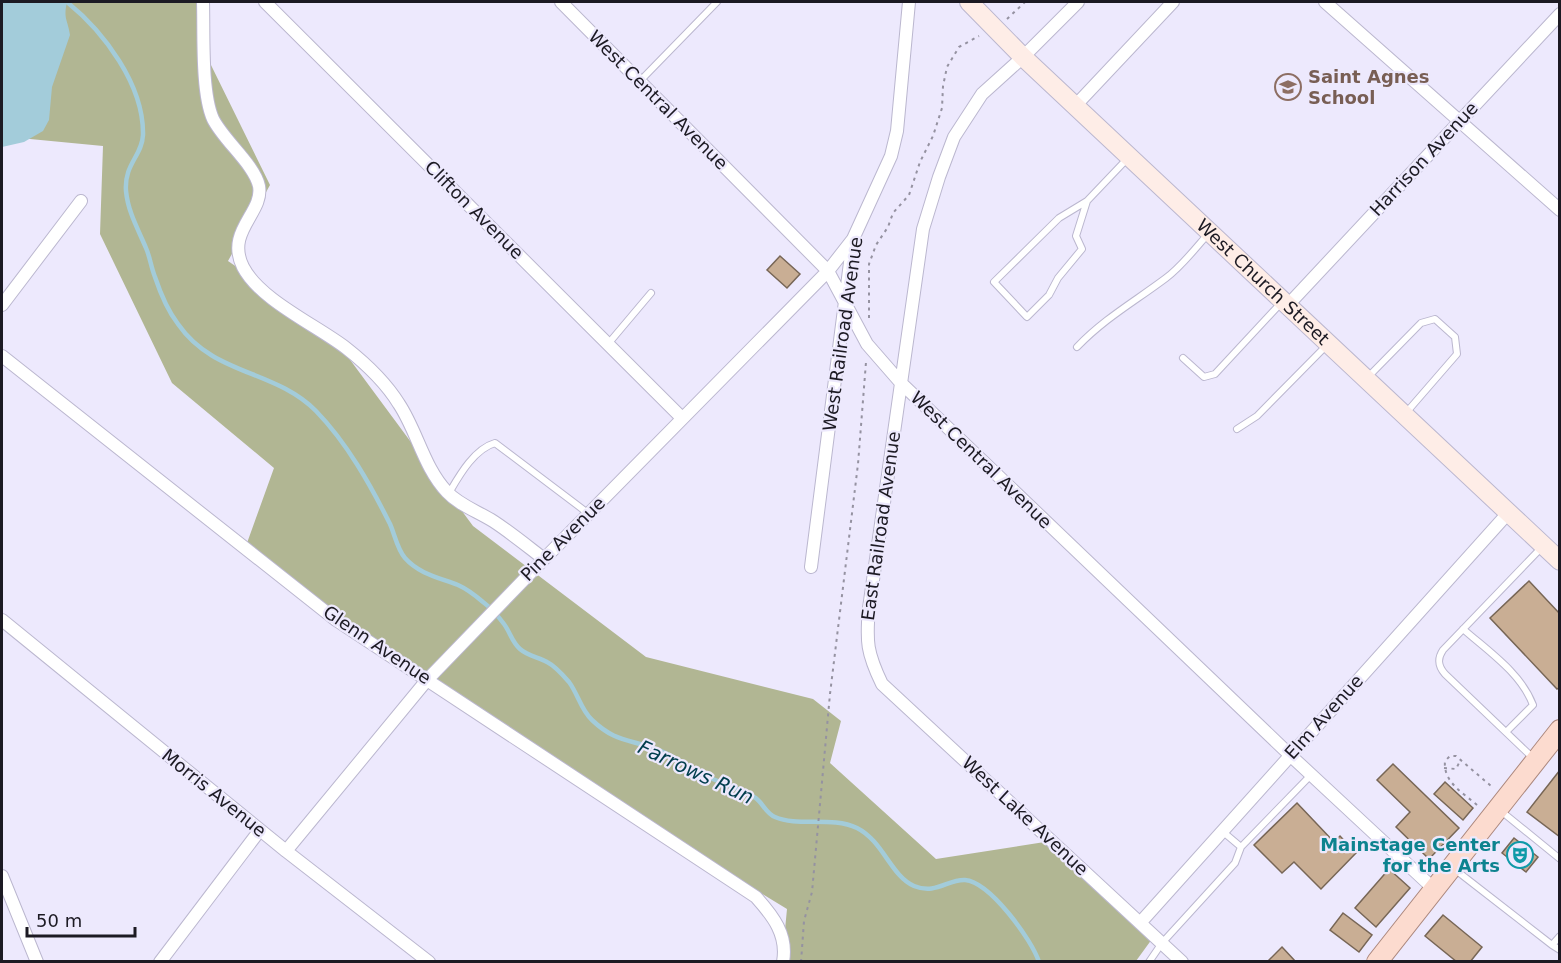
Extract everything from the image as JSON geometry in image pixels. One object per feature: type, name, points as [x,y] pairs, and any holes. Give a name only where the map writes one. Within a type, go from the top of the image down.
[{"type":"main road","name":"West Church Street","points":[[969,2],[1023,57],[1560,561]]},
{"type":"main road","points":[[1377,962],[1560,730]]},
{"type":"street","points":[[203,2],[204,58],[210,110],[222,134],[252,172],[259,189],[237,244],[238,257],[247,274],[266,293],[346,349],[387,388],[399,403],[437,478],[458,502],[493,521],[544,559]]},
{"type":"street","name":"Clifton Avenue","points":[[266,2],[682,418]]},
{"type":"street","name":"West Central Avenue","points":[[561,2],[828,271],[867,344],[901,383],[1311,775],[1434,889]]},
{"type":"street","name":"West Railroad Avenue","points":[[811,567],[853,239],[891,156],[897,131],[909,2]]},
{"type":"street","name":"East Railroad Avenue","points":[[873,667],[866,639],[868,608],[923,229],[939,177],[954,137],[982,94],[1078,2]]},
{"type":"street","points":[[1076,105],[1173,2]]},
{"type":"street","points":[[1325,2],[1560,210]]},
{"type":"street","name":"Harrison Avenue","points":[[1286,302],[1560,14]]},
{"type":"street","points":[[2,305],[81,201]]},
{"type":"street","name":"Pine Avenue","points":[[286,850],[428,680],[828,271],[853,239]]},
{"type":"street","name":"Glenn Avenue","points":[[2,356],[336,620],[756,897],[769,911],[782,934],[785,952],[783,962]]},
{"type":"street","name":"Elm Avenue","points":[[1140,923],[1509,512]]},
{"type":"street","name":"Morris Avenue","points":[[2,620],[260,830],[429,962]]},
{"type":"street","name":"West Lake Avenue","points":[[873,667],[882,684],[1182,962]]},
{"type":"street","points":[[160,962],[260,830]]},
{"type":"street","points":[[2,876],[37,962]]},
{"type":"lane","points":[[640,81],[717,2]]},
{"type":"lane","points":[[1087,201],[1076,236],[1082,249],[1058,278],[1049,294],[1027,317],[994,282],[1059,218],[1087,201],[1130,156]]},
{"type":"lane","points":[[1077,348],[1096,328],[1168,277],[1210,232]]},
{"type":"lane","points":[[608,344],[651,293]]},
{"type":"lane","points":[[1183,358],[1204,377],[1215,374],[1286,302]]},
{"type":"lane","points":[[1367,379],[1421,323],[1435,319],[1455,337],[1457,354],[1405,415]]},
{"type":"lane","points":[[1237,429],[1257,416],[1329,343]]},
{"type":"lane","points":[[449,493],[468,465],[488,445],[495,443],[589,514]]},
{"type":"lane","points":[[1536,760],[1440,668],[1440,655],[1543,545]]},
{"type":"lane","points":[[1463,629],[1521,681],[1528,692],[1533,705],[1506,732]]},
{"type":"lane","points":[[1149,962],[1162,943],[1235,863],[1241,847],[1311,775]]},
{"type":"lane","points":[[1498,809],[1560,859]]},
{"type":"lane","points":[[1222,831],[1241,847]]},
{"type":"lane","points":[[1452,867],[1560,951]]},
{"type":"lane","points":[[1552,945],[1560,936]]},
{"type":"path","points":[[1476,805],[1447,778],[1444,768],[1445,761],[1450,756],[1461,759],[1491,786]]},
{"type":"path","points":[[1444,768],[1456,769],[1461,759]]},
{"type":"path","points":[[801,962],[804,921],[812,892],[824,777]]},
{"type":"green space","points":[[2,2],[202,2],[209,61],[270,185],[228,261],[328,330],[473,526],[646,657],[813,699],[841,721],[830,763],[936,859],[1051,841],[1152,939],[1136,961],[782,961],[787,909],[441,697],[247,543],[274,468],[172,383],[100,234],[103,146],[30,139],[2,139]]},
{"type":"water","points":[[2,2],[67,2],[66,16],[70,35],[52,87],[49,120],[43,131],[24,142],[2,147]]},
{"type":"building","points":[[780,256],[800,274],[787,288],[767,270]]},
{"type":"building","points":[[1529,581],[1560,614],[1560,687],[1557,689],[1490,618]]},
{"type":"building","points":[[1393,764],[1459,828],[1429,859],[1396,827],[1410,812],[1377,780]]},
{"type":"building","points":[[1560,770],[1560,837],[1527,812]]},
{"type":"building","points":[[1445,782],[1473,808],[1463,820],[1434,794]]},
{"type":"building","points":[[1297,803],[1334,842],[1340,836],[1356,853],[1321,889],[1294,862],[1282,873],[1254,845]]},
{"type":"building","name":"Mainstage Center for the Arts","points":[[1514,838],[1538,857],[1526,872],[1502,853]]},
{"type":"building","points":[[1389,869],[1410,888],[1376,927],[1355,908]]},
{"type":"building","points":[[1343,913],[1372,935],[1359,952],[1330,930]]},
{"type":"building","points":[[1443,915],[1482,947],[1470,962],[1457,962],[1425,936]]},
{"type":"building","points":[[1282,947],[1296,962],[1267,962]]},
{"type":"waterway","name":"Farrows Run","points":[[67,2],[95,28],[108,44],[137,97],[142,116],[143,135],[140,149],[128,174],[127,199],[159,289],[171,313],[193,341],[209,354],[282,387],[316,411],[348,450],[366,479],[405,558],[423,572],[465,588],[486,604],[504,624],[520,649],[544,660],[562,674],[588,716],[607,732],[660,751],[706,776],[748,794],[757,799],[775,817],[794,821],[847,824],[857,828],[874,841],[899,875],[914,886],[929,889],[959,880],[975,883],[1009,913],[1028,940],[1039,962]]},
{"type":"place","name":"Saint Agnes School","points":[[1288,87]]},
{"type":"place","name":"Mainstage Center for the Arts","points":[[1520,855]]}]
